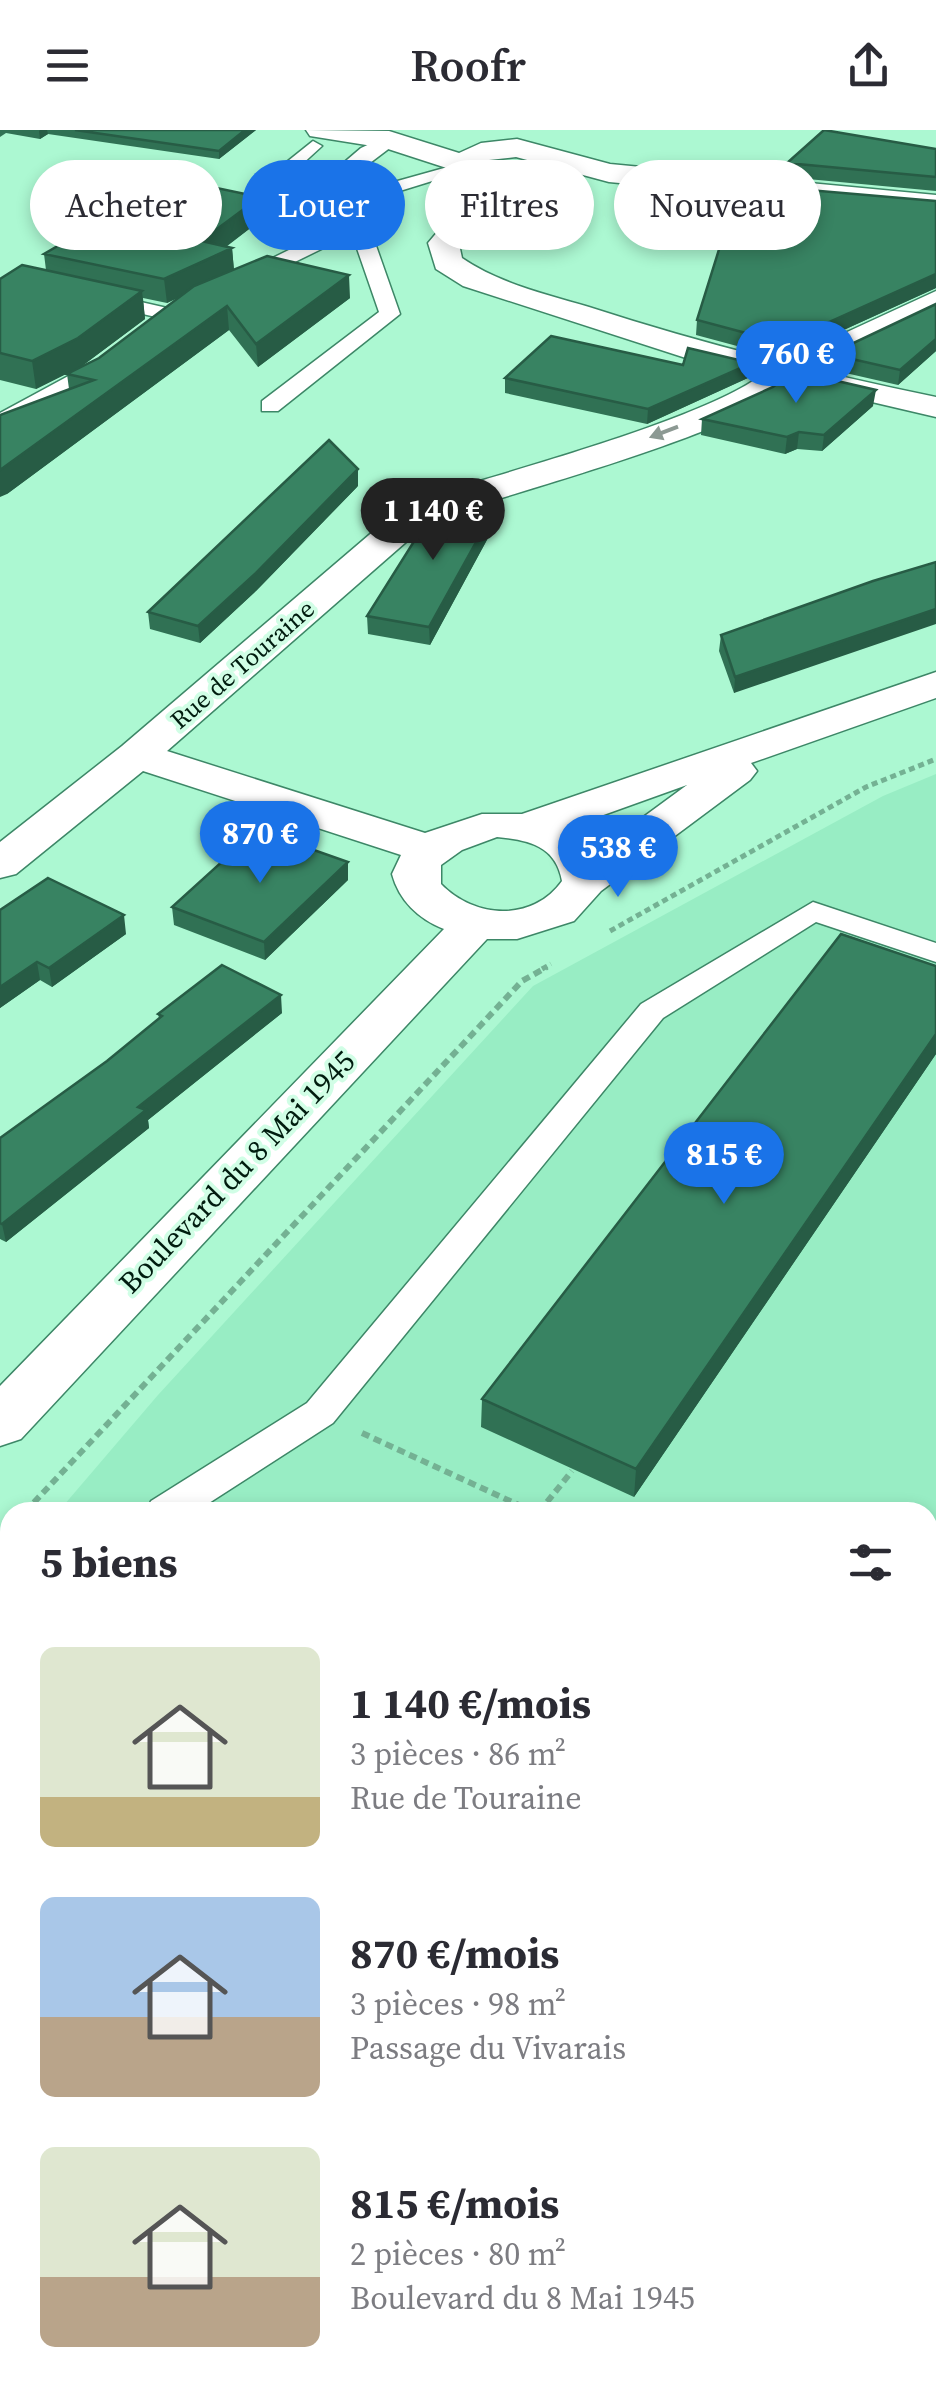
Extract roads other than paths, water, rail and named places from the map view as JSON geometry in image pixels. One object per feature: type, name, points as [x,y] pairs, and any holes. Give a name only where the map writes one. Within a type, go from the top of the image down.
[{"type":"street","points":[[316,138],[389,140],[443,160]]},
{"type":"street","points":[[471,160],[481,152],[523,139],[558,159],[610,173],[746,189],[936,204]]},
{"type":"street","points":[[444,250],[447,262],[456,269],[496,287],[594,320],[781,374],[936,407]]},
{"type":"street","name":"Rue de Touraine","points":[[0,864],[137,755],[409,520],[430,508],[665,432],[768,390],[781,374],[936,301]]},
{"type":"street","points":[[782,736],[586,881],[577,898],[559,912],[506,925],[476,922],[433,904],[421,890],[419,862],[428,850],[470,828],[526,827],[782,736],[936,684]]},
{"type":"street","points":[[137,755],[428,850]]},
{"type":"street","points":[[526,827],[564,842],[577,853],[586,881]]},
{"type":"street","name":"Boulevard du 8 Mai 1945","points":[[0,1423],[476,922]]},
{"type":"lane","points":[[293,160],[316,138]]},
{"type":"lane","points":[[358,160],[389,140]]},
{"type":"lane","points":[[224,287],[311,250]]},
{"type":"lane","points":[[270,406],[390,314],[367,250]]},
{"type":"lane","points":[[78,294],[178,308],[150,327]]},
{"type":"lane","points":[[0,420],[92,374],[121,350]]},
{"type":"lane","points":[[181,1502],[320,1413],[652,1011],[814,912],[936,953]]}]
